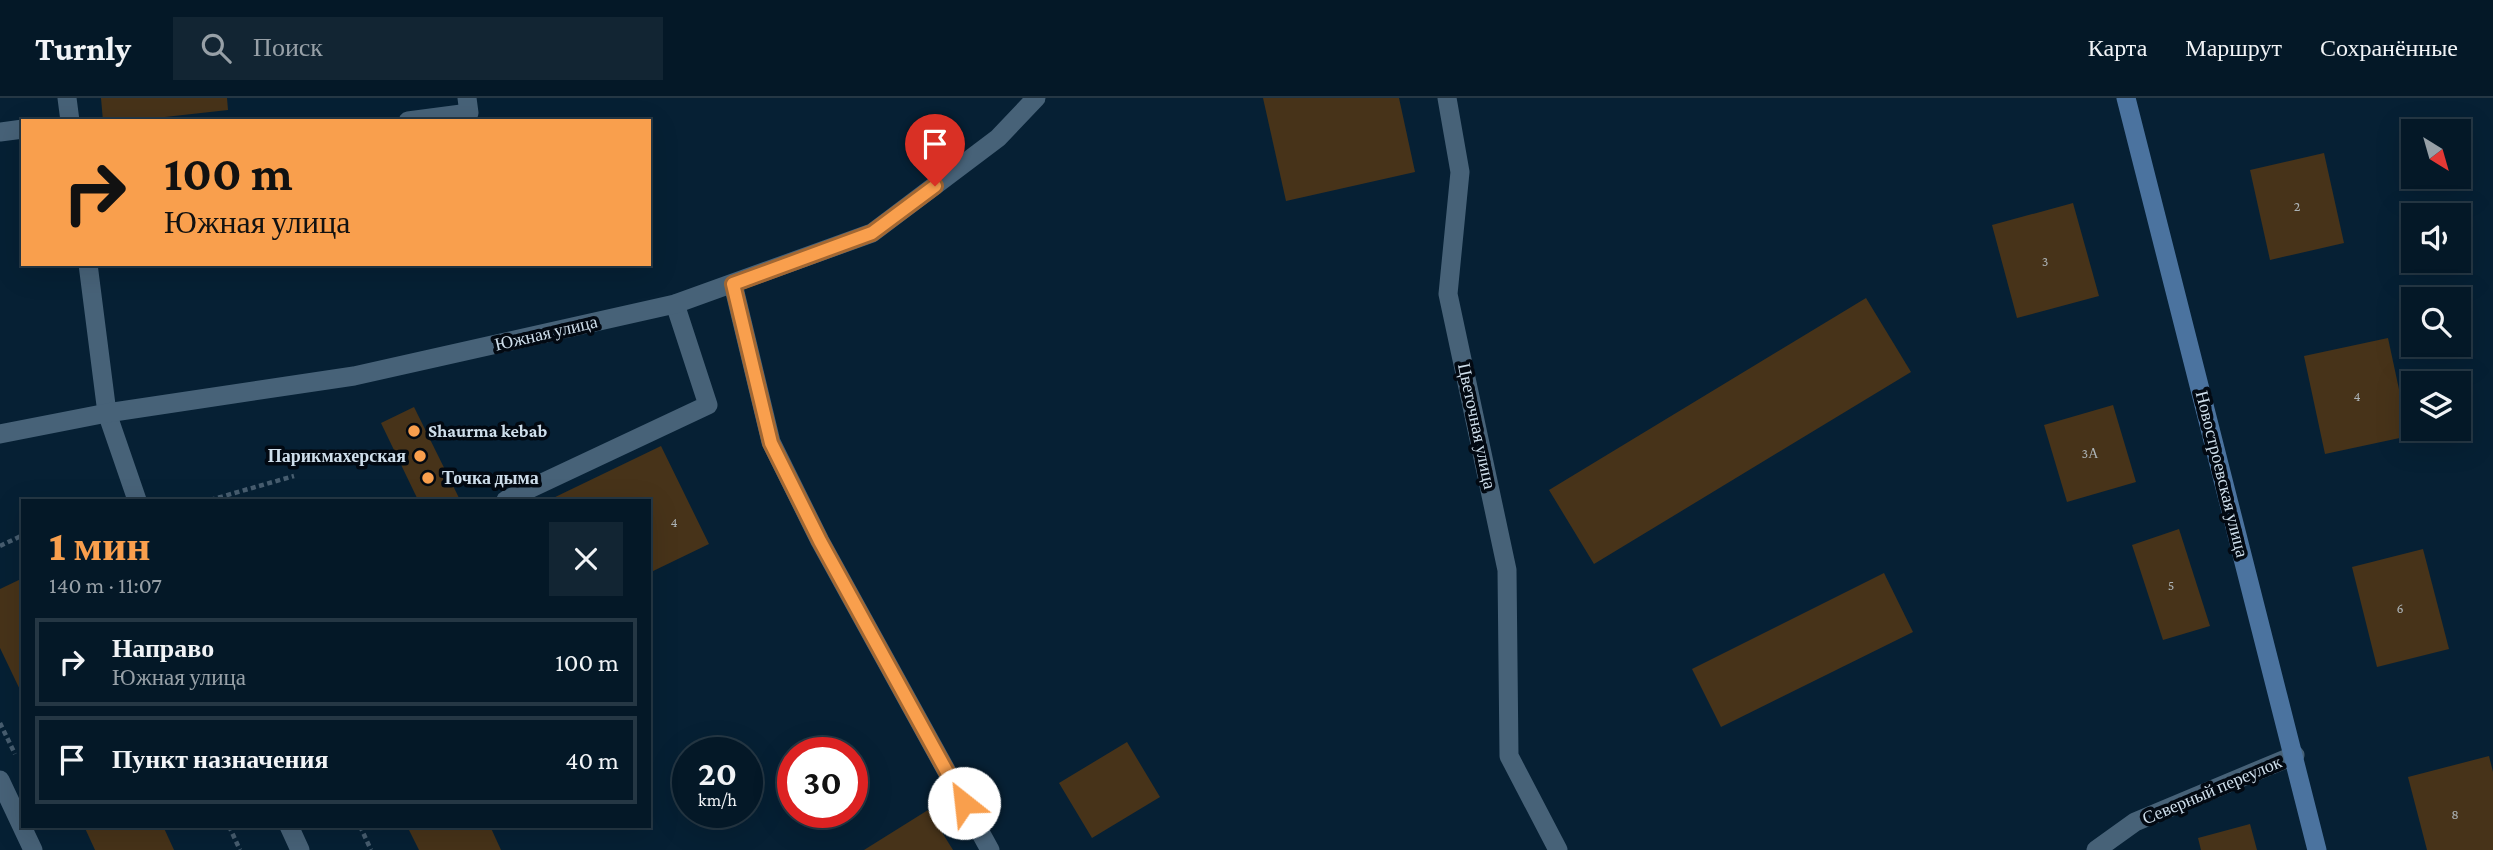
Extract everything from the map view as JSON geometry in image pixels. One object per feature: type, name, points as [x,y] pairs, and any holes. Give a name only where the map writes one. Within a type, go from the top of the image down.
[{"type":"main road","name":"Новостроевская улица","points":[[2126,98],[2318,850]]},
{"type":"street","points":[[67,98],[70,119]]},
{"type":"street","points":[[423,119],[469,113],[467,98]]},
{"type":"street","name":"Южная улица","points":[[0,434],[107,413],[354,376],[674,304],[872,233],[998,138],[1036,98]]},
{"type":"street","name":"Цветочная улица","points":[[1447,98],[1460,172],[1448,294],[1507,570],[1508,755],[1558,850]]},
{"type":"street","points":[[0,132],[21,130]]},
{"type":"street","points":[[88,266],[107,413],[137,499]]},
{"type":"street","points":[[733,284],[771,443],[820,541],[990,850]]},
{"type":"street","points":[[508,499],[708,405],[674,304]]},
{"type":"street","name":"Северный переулок","points":[[2096,850],[2135,822],[2295,755]]},
{"type":"street","points":[[0,780],[21,825]]},
{"type":"street","points":[[23,828],[33,850]]},
{"type":"street","points":[[290,828],[300,850]]},
{"type":"path","points":[[214,499],[294,476]]},
{"type":"path","points":[[0,546],[21,536]]},
{"type":"path","points":[[0,723],[18,761]]},
{"type":"path","points":[[230,828],[240,850]]},
{"type":"path","points":[[361,828],[371,850]]},
{"type":"building","points":[[101,98],[227,98],[228,110],[147,119],[103,119]]},
{"type":"building","points":[[1263,98],[1399,98],[1415,172],[1286,201]]},
{"type":"building","points":[[2324,153],[2344,243],[2270,260],[2250,170]]},
{"type":"building","points":[[2073,203],[2099,296],[2017,318],[1992,225]]},
{"type":"building","points":[[1866,298],[1911,372],[1594,564],[1549,490]]},
{"type":"building","points":[[2388,338],[2401,399],[2401,438],[2325,454],[2304,356]]},
{"type":"building","points":[[2113,405],[2136,482],[2067,502],[2044,425]]},
{"type":"building","points":[[414,407],[460,499],[418,499],[381,423]]},
{"type":"building","points":[[661,446],[709,544],[651,572],[651,499],[551,499]]},
{"type":"building","points":[[2179,529],[2210,626],[2163,640],[2132,545]]},
{"type":"building","points":[[2423,549],[2449,649],[2377,667],[2352,567]]},
{"type":"building","points":[[1884,573],[1913,632],[1721,727],[1692,669]]},
{"type":"building","points":[[21,579],[21,692],[0,648],[0,589]]},
{"type":"building","points":[[1127,742],[1160,797],[1092,838],[1059,783]]},
{"type":"building","points":[[2489,756],[2493,772],[2493,850],[2427,850],[2408,777]]},
{"type":"building","points":[[928,810],[953,850],[864,850]]},
{"type":"building","points":[[2250,824],[2257,850],[2201,850],[2198,838]]},
{"type":"building","points":[[85,828],[164,828],[174,850],[95,850]]},
{"type":"building","points":[[408,828],[491,828],[501,850],[419,850]]},
{"type":"place","name":"Shaurma kebab","points":[[414,431]]},
{"type":"place","name":"Парикмахерская","points":[[420,456]]},
{"type":"place","name":"Точка дыма","points":[[428,478]]},
{"type":"route","points":[[935,186],[872,233],[733,284],[771,443],[820,541],[964,803]]}]
